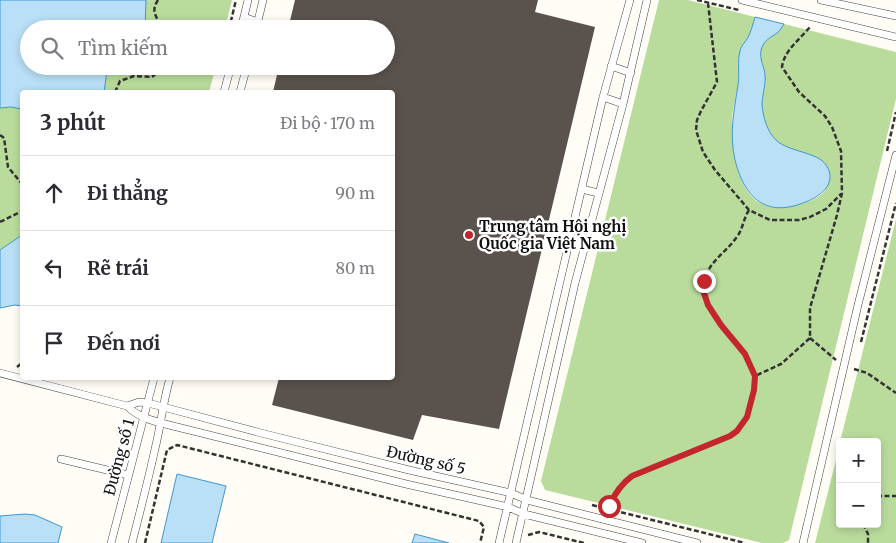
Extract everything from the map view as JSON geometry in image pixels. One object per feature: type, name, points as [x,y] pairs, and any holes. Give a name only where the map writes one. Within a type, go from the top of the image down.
[{"type":"lane","points":[[243,20],[248,0]]},
{"type":"lane","points":[[258,20],[263,0]]},
{"type":"lane","points":[[499,543],[603,97],[630,0]]},
{"type":"lane","points":[[516,543],[575,283],[623,104],[647,0]]},
{"type":"lane","points":[[742,0],[896,37]]},
{"type":"lane","points":[[821,0],[896,16]]},
{"type":"lane","points":[[244,17],[249,20]]},
{"type":"lane","points":[[611,66],[630,73]]},
{"type":"lane","points":[[225,90],[229,75]]},
{"type":"lane","points":[[241,90],[245,75]]},
{"type":"lane","points":[[603,97],[623,104]]},
{"type":"lane","points":[[803,543],[858,305],[896,155]]},
{"type":"lane","points":[[582,189],[598,193]]},
{"type":"lane","points":[[0,373],[20,378]]},
{"type":"lane","points":[[27,380],[127,406],[143,418]]},
{"type":"lane","name":"Đường số 1","points":[[111,543],[154,380]]},
{"type":"lane","points":[[132,543],[169,380]]},
{"type":"lane","points":[[127,406],[139,402],[148,403]]},
{"type":"lane","name":"Đường số 5","points":[[148,403],[409,470],[511,493],[527,500],[698,543]]},
{"type":"lane","name":"Đường số 5","points":[[143,418],[642,543]]},
{"type":"lane","points":[[61,459],[128,475]]},
{"type":"path","points":[[158,0],[154,7],[158,20]]},
{"type":"path","points":[[231,20],[236,0]]},
{"type":"path","points":[[708,3],[717,82],[701,110],[696,130],[699,143],[715,170],[749,210],[770,220],[799,220],[818,214],[842,194]]},
{"type":"path","points":[[755,376],[781,364],[810,338],[810,308],[842,194],[841,152],[832,127],[825,116],[799,92],[782,67],[783,58],[787,52],[810,27]]},
{"type":"path","points":[[116,90],[120,81],[134,76],[152,77],[154,75]]},
{"type":"path","points":[[0,135],[4,138],[8,167],[20,182]]},
{"type":"path","points":[[608,509],[614,493],[632,476],[700,450],[730,436],[737,431],[747,417],[754,390],[755,376],[745,354],[721,325],[708,305],[703,290],[711,266],[716,258],[736,238],[740,232],[744,217],[749,210]]},
{"type":"path","points":[[0,222],[20,212]]},
{"type":"path","points":[[854,369],[867,373],[896,393]]},
{"type":"path","points":[[145,543],[167,450],[177,445],[479,521],[484,527],[480,543]]},
{"type":"path","points":[[881,496],[896,496]]},
{"type":"path","points":[[590,504],[745,543]]},
{"type":"path","points":[[865,528],[868,534],[868,543]]},
{"type":"path","points":[[526,537],[530,533],[539,532],[584,543]]},
{"type":"green space","points":[[146,0],[232,0],[227,20],[145,20]]},
{"type":"green space","points":[[659,0],[688,0],[755,17],[750,33],[739,55],[739,81],[732,117],[732,136],[737,167],[742,181],[749,193],[759,202],[771,207],[787,207],[815,199],[824,192],[829,177],[827,169],[821,162],[783,145],[773,137],[768,128],[764,119],[762,105],[765,78],[761,60],[761,49],[764,43],[778,32],[784,24],[896,52],[896,99],[789,540],[783,543],[762,543],[545,490],[541,481]]},
{"type":"green space","points":[[106,75],[214,75],[210,90],[104,90]]},
{"type":"green space","points":[[0,108],[20,109],[20,236],[0,250]]},
{"type":"green space","points":[[896,219],[896,543],[815,543],[836,460],[836,528],[881,528],[881,438],[841,438]]},
{"type":"water","points":[[0,0],[146,0],[145,20],[20,20],[20,75],[106,75],[104,90],[20,90],[20,109],[0,108]]},
{"type":"water","points":[[755,17],[784,24],[778,32],[764,43],[761,49],[765,79],[762,105],[764,119],[768,128],[773,137],[781,144],[816,157],[826,165],[829,172],[828,184],[820,194],[809,201],[789,207],[777,208],[767,205],[758,201],[750,193],[739,173],[733,150],[733,122],[739,81],[739,55],[750,33]]},
{"type":"water","points":[[20,236],[20,306],[0,308],[0,250]]},
{"type":"water","points":[[177,474],[226,486],[212,543],[161,543]]},
{"type":"water","points":[[35,515],[62,527],[58,543],[0,543],[0,516]]},
{"type":"water","points":[[415,534],[449,543],[412,543]]},
{"type":"building","name":"Trung tâm Hội nghị Quốc gia Việt Nam","points":[[295,0],[538,0],[535,12],[595,27],[499,429],[422,415],[413,440],[272,405],[278,380],[395,380],[395,90],[273,90],[277,75],[395,75],[395,20],[290,20]]},
{"type":"place","name":"Trung tâm Hội nghị Quốc gia Việt Nam","points":[[469,235]]},
{"type":"route","points":[[609,506],[614,493],[632,476],[700,450],[730,436],[737,431],[747,417],[754,390],[755,376],[745,354],[721,325],[708,305],[703,290],[704,281]]}]
